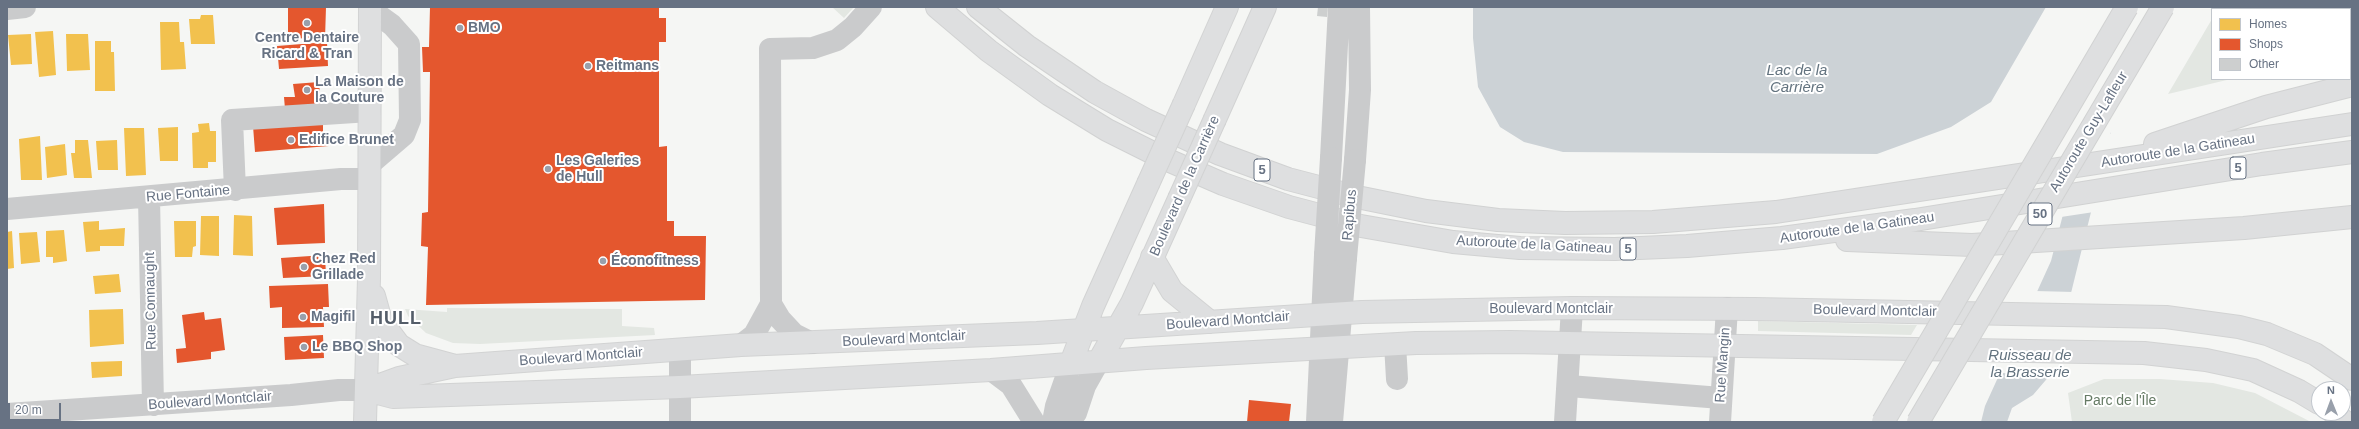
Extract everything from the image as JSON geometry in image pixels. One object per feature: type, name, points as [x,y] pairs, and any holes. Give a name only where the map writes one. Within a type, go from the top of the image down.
[{"type":"main road","name":"Autoroute de la Gatineau","points":[[937,7],[1021,75],[1107,130],[1202,175],[1265,199],[1314,214],[1417,237],[1520,248],[1639,249],[1782,238],[2352,152]]},
{"type":"main road","name":"Autoroute de la Gatineau","points":[[978,7],[1027,46],[1084,85],[1135,114],[1194,143],[1243,163],[1313,186],[1377,202],[1426,211],[1529,222],[1671,221],[1802,209],[2037,174],[2352,124]]},
{"type":"main road","points":[[1071,363],[1084,330],[1227,7]]},
{"type":"main road","name":"Boulevard de la Carrière","points":[[1099,361],[1118,328],[1152,258],[1265,7]]},
{"type":"main road","name":"50","points":[[1883,422],[2127,7]]},
{"type":"main road","name":"Autoroute Guy-Lafleur","points":[[1918,422],[2163,7]]},
{"type":"main road","points":[[365,422],[369,278],[370,8]]},
{"type":"main road","points":[[2095,164],[2266,107],[2352,85]]},
{"type":"main road","points":[[1782,238],[1972,245],[2244,228],[2352,217]]},
{"type":"main road","points":[[2244,228],[2352,231]]},
{"type":"main road","points":[[1152,258],[1172,291],[1210,322]]},
{"type":"main road","points":[[369,278],[381,321],[399,345],[415,355],[455,366]]},
{"type":"main road","name":"Boulevard Montclair","points":[[366,390],[399,378],[455,366],[741,345],[1084,330],[1332,314],[1572,308],[1727,308],[2166,317],[2238,327],[2293,344],[2315,354],[2352,379]]},
{"type":"main road","name":"Boulevard Montclair","points":[[366,390],[393,397],[680,387],[991,370],[1099,361],[1395,344],[1473,342],[2144,353],[2228,364],[2274,379],[2311,399]]},
{"type":"street","points":[[7,9],[25,7]]},
{"type":"street","points":[[741,345],[754,334],[771,304],[770,49],[813,48],[837,40],[853,27],[871,7]]},
{"type":"street","name":"Rapibus","points":[[1332,422],[1330,348],[1336,256],[1331,158],[1339,7]]},
{"type":"street","name":"Rapibus","points":[[1336,256],[1355,160],[1359,98],[1359,7]]},
{"type":"street","points":[[369,172],[404,134],[410,120],[409,44],[392,25],[370,8]]},
{"type":"street","points":[[235,190],[232,120],[370,111]]},
{"type":"street","name":"Rue Fontaine","points":[[7,209],[341,180],[369,172]]},
{"type":"street","name":"Rue Connaught","points":[[149,197],[152,405]]},
{"type":"street","points":[[771,304],[780,319],[794,334],[812,343]]},
{"type":"street","points":[[1565,422],[1569,386],[1572,308]]},
{"type":"street","name":"Rue Mangin","points":[[1720,422],[1727,308]]},
{"type":"street","points":[[1395,344],[1397,379]]},
{"type":"street","name":"Rapibus","points":[[1318,422],[1330,348]]},
{"type":"street","points":[[680,350],[680,422]]},
{"type":"street","points":[[1069,422],[1076,413],[1085,386],[1099,361]]},
{"type":"street","points":[[1053,422],[1056,406],[1071,363]]},
{"type":"street","points":[[991,370],[1011,384],[1034,422]]},
{"type":"street","points":[[1569,386],[1721,398]]},
{"type":"street","name":"Boulevard Montclair","points":[[7,414],[291,395],[339,390],[366,390]]},
{"type":"green space","points":[[832,7],[854,7],[844,18]]},
{"type":"green space","points":[[2352,7],[2352,44],[2351,8],[2218,8]]},
{"type":"green space","points":[[2211,21],[2211,80],[2227,80],[2168,94]]},
{"type":"green space","points":[[447,308],[622,309],[622,326],[654,328],[655,335],[480,344],[453,343],[426,333],[408,316],[405,309],[447,312]]},
{"type":"green space","points":[[1758,321],[1917,325],[1911,335],[1758,331]]},
{"type":"green space","name":"Parc de l'Île","points":[[2104,379],[2160,379],[2213,383],[2255,393],[2311,422],[2072,422],[2068,393]]},
{"type":"water","name":"Lac de la Carrière","points":[[1473,7],[2046,7],[1991,102],[1951,127],[1877,154],[1563,152],[1524,142],[1500,127],[1478,87],[1473,38]]},
{"type":"water","name":"Ruisseau de la Brasserie","points":[[2093,98],[2114,119],[2051,374],[2033,395],[2012,408],[2007,422],[1981,422],[1985,406],[2051,261]]},
{"type":"pier","points":[[2144,7],[2177,7],[2110,134],[2112,134],[2094,212],[2061,217],[2059,221],[2092,97]]},
{"type":"pier","points":[[2035,291],[2074,292],[2053,374],[1998,373]]},
{"type":"building: Homes","points":[[201,15],[213,15],[215,44],[191,44],[189,19],[200,19]]},
{"type":"building: Homes","points":[[160,22],[179,22],[180,42],[184,42],[186,69],[161,70]]},
{"type":"building: Homes","points":[[53,31],[56,75],[39,77],[35,32]]},
{"type":"building: Homes","points":[[31,34],[32,64],[11,65],[8,35]]},
{"type":"building: Homes","points":[[66,34],[88,34],[90,70],[67,71]]},
{"type":"building: Homes","points":[[95,41],[111,41],[111,52],[114,52],[115,91],[95,91]]},
{"type":"building: Homes","points":[[209,123],[210,131],[216,131],[216,162],[208,162],[208,168],[193,168],[192,133],[199,132],[198,124]]},
{"type":"building: Homes","points":[[178,127],[178,161],[160,161],[158,128]]},
{"type":"building: Homes","points":[[124,128],[144,128],[146,175],[126,176]]},
{"type":"building: Homes","points":[[40,136],[42,180],[21,180],[19,139]]},
{"type":"building: Homes","points":[[75,140],[88,140],[92,178],[74,178],[71,153],[75,153]]},
{"type":"building: Homes","points":[[117,140],[118,170],[98,170],[96,141]]},
{"type":"building: Homes","points":[[65,144],[67,175],[47,178],[45,147]]},
{"type":"building: Homes","points":[[234,215],[252,216],[253,256],[233,255]]},
{"type":"building: Homes","points":[[201,216],[219,216],[219,256],[200,255]]},
{"type":"building: Homes","points":[[99,221],[99,230],[125,228],[124,246],[100,246],[100,251],[86,252],[83,222]]},
{"type":"building: Homes","points":[[174,221],[196,221],[196,246],[193,247],[192,257],[175,257]]},
{"type":"building: Homes","points":[[64,230],[67,261],[53,263],[53,257],[46,257],[46,231]]},
{"type":"building: Homes","points":[[12,231],[14,268],[7,269],[7,232]]},
{"type":"building: Homes","points":[[37,232],[40,262],[21,264],[19,233]]},
{"type":"building: Homes","points":[[119,274],[121,292],[95,294],[93,276]]},
{"type":"building: Homes","points":[[123,309],[124,344],[90,347],[89,310]]},
{"type":"building: Homes","points":[[122,361],[122,376],[92,378],[91,362]]},
{"type":"building: Shops","name":"Centre Dentaire Ricard & Tran","points":[[288,7],[326,7],[325,39],[288,38]]},
{"type":"building: Shops","name":"Les Galeries de Hull","points":[[430,7],[659,7],[659,18],[666,18],[666,42],[659,42],[659,147],[667,146],[667,221],[674,221],[674,236],[706,236],[705,300],[426,305],[428,247],[421,246],[422,213],[428,212],[430,72],[423,72],[422,47],[429,47]]},
{"type":"building: Shops","points":[[327,42],[328,66],[279,69],[277,46]]},
{"type":"building: Shops","name":"La Maison de la Couture","points":[[319,82],[321,107],[285,109],[284,97],[295,97],[293,84]]},
{"type":"building: Shops","name":"Edifice Brunet","points":[[323,121],[323,133],[328,133],[329,146],[255,152],[253,126]]},
{"type":"building: Shops","points":[[324,204],[325,243],[277,245],[274,208]]},
{"type":"building: Shops","name":"Chez Red Grillade","points":[[325,255],[326,276],[283,278],[281,258]]},
{"type":"building: Shops","points":[[328,284],[329,307],[323,307],[324,327],[282,328],[282,307],[270,308],[269,286]]},
{"type":"building: Shops","points":[[204,312],[205,320],[221,318],[225,350],[211,352],[211,359],[177,363],[176,349],[186,348],[182,315]]},
{"type":"building: Shops","name":"Le BBQ Shop","points":[[323,335],[324,358],[285,360],[284,337]]},
{"type":"building: Shops","points":[[1249,400],[1291,404],[1289,422],[1247,422]]},
{"type":"building: Other","points":[[1318,7],[1328,7],[1327,17],[1317,16]]},
{"type":"place","name":"Centre Dentaire Ricard & Tran","points":[[307,23]]},
{"type":"place","name":"BMO","points":[[460,28]]},
{"type":"place","name":"Reitmans","points":[[588,66]]},
{"type":"place","name":"La Maison de la Couture","points":[[307,90]]},
{"type":"place","name":"Edifice Brunet","points":[[291,140]]},
{"type":"place","name":"Les Galeries de Hull","points":[[548,169]]},
{"type":"place","name":"Éconofitness","points":[[603,261]]},
{"type":"place","name":"Chez Red Grillade","points":[[304,267]]},
{"type":"place","name":"Magifil","points":[[303,317]]},
{"type":"place","name":"Le BBQ Shop","points":[[304,347]]},
{"type":"district","name":"HULL","points":[[396,319]]}]
